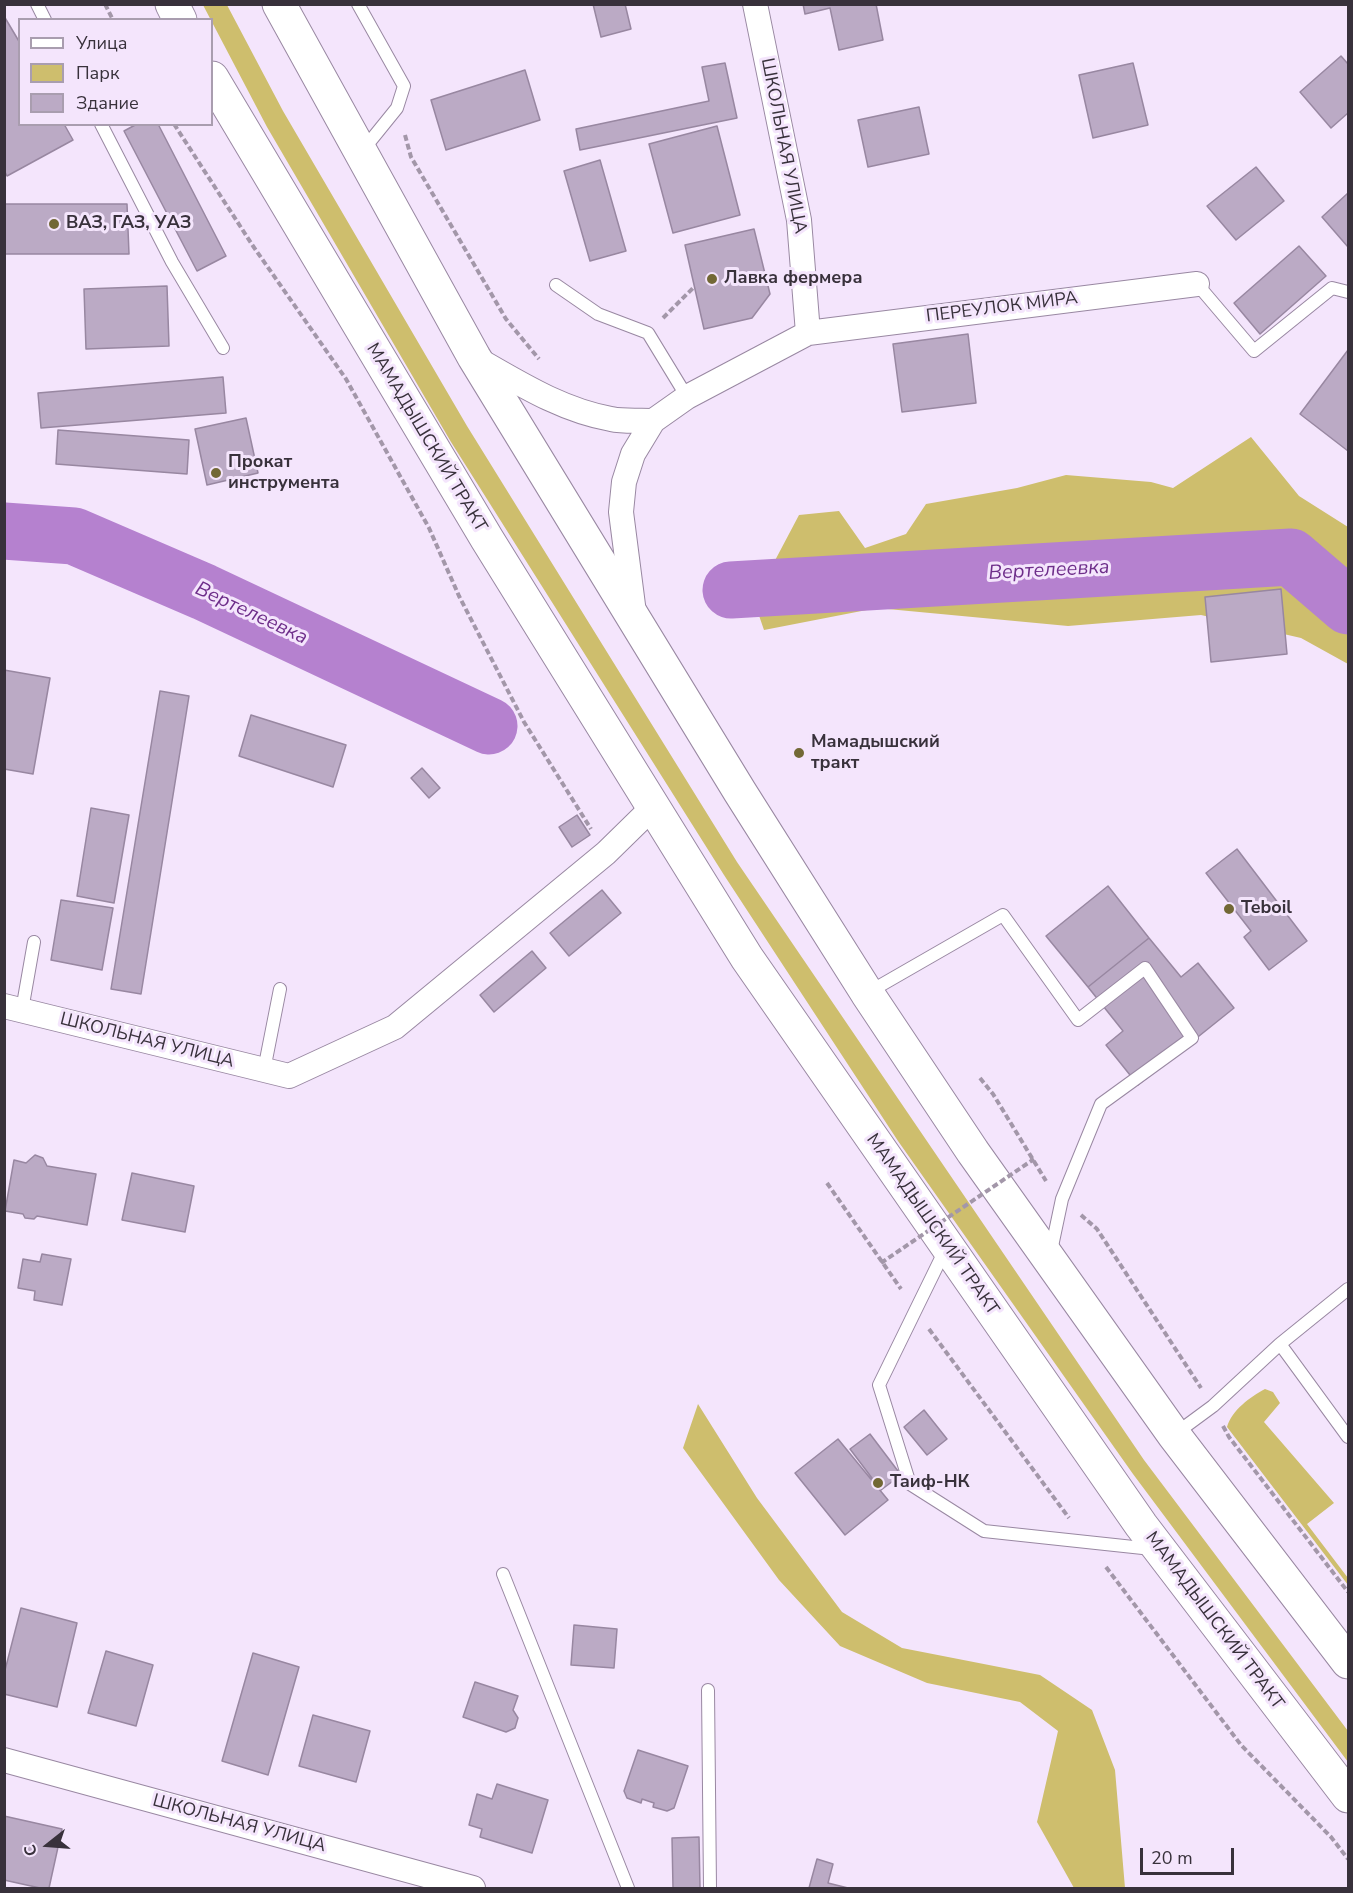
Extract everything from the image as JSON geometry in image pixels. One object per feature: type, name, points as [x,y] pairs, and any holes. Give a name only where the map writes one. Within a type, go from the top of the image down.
[{"type":"main road","points":[[172,4],[179,18]]},
{"type":"main road","points":[[279,4],[474,357],[740,792],[867,993],[1049,1261],[1174,1435],[1348,1662]]},
{"type":"main road","name":"МАМАДЫШСКИЙ ТРАКТ","points":[[213,80],[487,539],[747,958],[1159,1550],[1348,1796]]},
{"type":"street","name":"ШКОЛЬНАЯ УЛИЦА","points":[[755,4],[800,220],[808,333]]},
{"type":"street","name":"ПЕРЕУЛОК МИРА","points":[[808,333],[1197,284]]},
{"type":"street","points":[[635,621],[621,512],[624,482],[633,454],[653,421],[687,397],[808,333]]},
{"type":"street","points":[[474,357],[543,397],[577,411],[613,420],[653,421]]},
{"type":"street","points":[[606,853],[653,807]]},
{"type":"street","name":"ШКОЛЬНАЯ УЛИЦА","points":[[13,1008],[289,1076],[395,1027],[606,853]]},
{"type":"street","name":"ШКОЛЬНАЯ УЛИЦА","points":[[4,1760],[473,1888]]},
{"type":"lane","points":[[37,4],[44,18]]},
{"type":"lane","points":[[358,4],[404,86],[397,108],[361,153]]},
{"type":"lane","points":[[102,126],[172,262],[223,348]]},
{"type":"lane","points":[[1197,284],[1254,351],[1332,288],[1348,292]]},
{"type":"lane","points":[[556,285],[598,314],[648,333],[687,397]]},
{"type":"lane","points":[[867,993],[1003,915],[1078,1020],[1145,968],[1192,1038],[1101,1104],[1062,1199],[1049,1261]]},
{"type":"lane","points":[[13,1008],[33,942]]},
{"type":"lane","points":[[264,1070],[280,989]]},
{"type":"lane","points":[[947,1247],[879,1385],[910,1484],[984,1531],[1159,1550]]},
{"type":"lane","points":[[1174,1435],[1213,1406],[1280,1344],[1348,1289]]},
{"type":"lane","points":[[1280,1344],[1348,1437]]},
{"type":"lane","points":[[504,1574],[628,1888]]},
{"type":"lane","points":[[708,1690],[710,1888]]},
{"type":"path","points":[[105,4],[112,18]]},
{"type":"path","points":[[397,108],[411,157],[506,319],[544,364]]},
{"type":"path","points":[[175,126],[253,246],[346,379],[429,528],[459,596],[524,722],[606,853]]},
{"type":"path","points":[[648,333],[694,287]]},
{"type":"path","points":[[827,1183],[881,1263],[1034,1159],[1022,1141],[1016,1132],[980,1078],[993,1094],[1016,1132],[1027,1151],[1033,1160],[1050,1188],[1097,1229],[1213,1406],[1228,1437],[1348,1592]]},
{"type":"green space","points":[[203,5],[227,5],[283,111],[467,426],[737,862],[1144,1460],[1348,1731],[1348,1762],[1133,1474],[898,1141],[724,875],[451,442],[267,127],[213,24],[213,18],[210,18]]},
{"type":"green space","points":[[1251,437],[1299,496],[1348,527],[1348,664],[1301,638],[1201,615],[1068,626],[877,608],[764,630],[744,572],[771,568],[799,515],[839,511],[865,548],[906,534],[926,504],[1017,488],[1066,475],[1151,482],[1173,488]]},
{"type":"green space","points":[[1265,1389],[1273,1392],[1280,1403],[1264,1422],[1334,1503],[1307,1524],[1348,1578],[1348,1585],[1227,1427],[1233,1415],[1242,1405]]},
{"type":"green space","points":[[698,1404],[757,1498],[842,1612],[902,1648],[1040,1675],[1092,1710],[1115,1770],[1125,1888],[1074,1888],[1037,1822],[1058,1731],[1020,1702],[927,1683],[840,1646],[779,1580],[683,1448]]},
{"type":"building","points":[[593,4],[625,4],[631,29],[601,37]]},
{"type":"building","points":[[803,4],[876,4],[883,40],[839,50],[830,8],[805,14]]},
{"type":"building","points":[[4,16],[18,40],[18,126],[65,126],[73,140],[7,176],[4,170]]},
{"type":"building","points":[[1341,56],[1348,64],[1348,113],[1331,128],[1300,92]]},
{"type":"building","points":[[725,63],[737,118],[580,150],[576,129],[709,101],[702,67]]},
{"type":"building","points":[[1133,63],[1148,125],[1093,138],[1079,75]]},
{"type":"building","points":[[525,70],[540,120],[446,150],[431,100]]},
{"type":"building","points":[[919,107],[929,154],[868,167],[858,120]]},
{"type":"building","points":[[133,126],[159,126],[226,256],[197,271],[124,131]]},
{"type":"building","points":[[717,126],[740,215],[673,233],[649,144]]},
{"type":"building","points":[[600,160],[626,251],[590,261],[564,171]]},
{"type":"building","points":[[1256,167],[1284,201],[1236,240],[1207,206]]},
{"type":"building","points":[[1348,193],[1348,247],[1322,217]]},
{"type":"building","points":[[4,204],[127,204],[129,254],[4,254]]},
{"type":"building","points":[[754,229],[770,294],[752,318],[704,329],[685,245]]},
{"type":"building","points":[[1299,246],[1326,276],[1260,334],[1234,303]]},
{"type":"building","points":[[167,286],[169,346],[86,349],[84,289]]},
{"type":"building","points":[[968,334],[976,403],[902,412],[893,344]]},
{"type":"building","points":[[1348,350],[1348,451],[1300,414]]},
{"type":"building","points":[[223,377],[226,413],[41,428],[38,393]]},
{"type":"building","points":[[246,418],[258,473],[207,485],[195,429]]},
{"type":"building","points":[[58,430],[189,440],[187,474],[56,464]]},
{"type":"building","points":[[1281,589],[1287,654],[1211,662],[1205,597]]},
{"type":"building","points":[[4,670],[50,678],[33,774],[4,769]]},
{"type":"building","points":[[160,691],[189,696],[141,994],[111,989]]},
{"type":"building","points":[[251,715],[346,745],[333,787],[239,756]]},
{"type":"building","points":[[422,768],[440,788],[429,798],[411,778]]},
{"type":"building","points":[[91,808],[129,815],[114,903],[77,896]]},
{"type":"building","points":[[577,815],[590,835],[572,847],[559,827]]},
{"type":"building","points":[[1237,849],[1307,941],[1269,970],[1244,937],[1251,931],[1206,873]]},
{"type":"building","points":[[1108,886],[1149,938],[1088,987],[1046,936]]},
{"type":"building","points":[[602,890],[621,913],[569,956],[550,933]]},
{"type":"building","points":[[61,900],[113,908],[102,970],[51,960]]},
{"type":"building","points":[[1149,938],[1181,977],[1198,963],[1234,1008],[1138,1085],[1106,1045],[1123,1031],[1088,987]]},
{"type":"building","points":[[532,951],[546,968],[494,1012],[480,995]]},
{"type":"building","points":[[35,1155],[43,1158],[47,1166],[96,1174],[87,1225],[37,1216],[34,1219],[25,1218],[23,1214],[5,1211],[14,1160],[26,1163]]},
{"type":"building","points":[[132,1173],[194,1186],[185,1232],[122,1220]]},
{"type":"building","points":[[42,1254],[71,1259],[62,1305],[34,1300],[35,1291],[18,1288],[23,1259],[40,1262]]},
{"type":"building","points":[[924,1410],[947,1439],[927,1455],[904,1427]]},
{"type":"building","points":[[870,1434],[901,1475],[881,1490],[850,1449]]},
{"type":"building","points":[[838,1439],[888,1500],[845,1535],[795,1473]]},
{"type":"building","points":[[21,1608],[77,1623],[57,1707],[4,1694],[4,1674]]},
{"type":"building","points":[[574,1625],[617,1629],[614,1668],[571,1665]]},
{"type":"building","points":[[106,1651],[153,1665],[136,1726],[88,1713]]},
{"type":"building","points":[[253,1653],[299,1667],[268,1775],[222,1761]]},
{"type":"building","points":[[475,1682],[518,1696],[513,1710],[518,1718],[515,1728],[506,1732],[463,1717]]},
{"type":"building","points":[[313,1715],[370,1731],[356,1782],[299,1766]]},
{"type":"building","points":[[638,1750],[688,1766],[674,1808],[667,1811],[653,1807],[654,1803],[642,1799],[641,1803],[627,1798],[624,1791]]},
{"type":"building","points":[[497,1784],[548,1800],[532,1853],[480,1837],[482,1829],[469,1825],[477,1794],[492,1799]]},
{"type":"building","points":[[4,1816],[62,1829],[49,1888],[4,1880]]},
{"type":"building","points":[[699,1837],[700,1888],[673,1888],[672,1838]]},
{"type":"building","points":[[817,1859],[833,1864],[828,1883],[848,1888],[809,1888]]},
{"type":"waterway","name":"Вертелеевка","points":[[4,531],[74,536],[204,592],[489,726]]},
{"type":"waterway","name":"Вертелеевка","points":[[731,590],[1291,557],[1348,606]]},
{"type":"place","name":"ВАЗ, ГАЗ, УАЗ","points":[[54,224]]},
{"type":"place","name":"Лавка фермера","points":[[712,279]]},
{"type":"place","name":"Прокат инструмента","points":[[216,473]]},
{"type":"place","name":"Мамадышский тракт","points":[[799,753]]},
{"type":"place","name":"Teboil","points":[[1229,909]]},
{"type":"place","name":"Таиф-НК","points":[[878,1483]]}]
